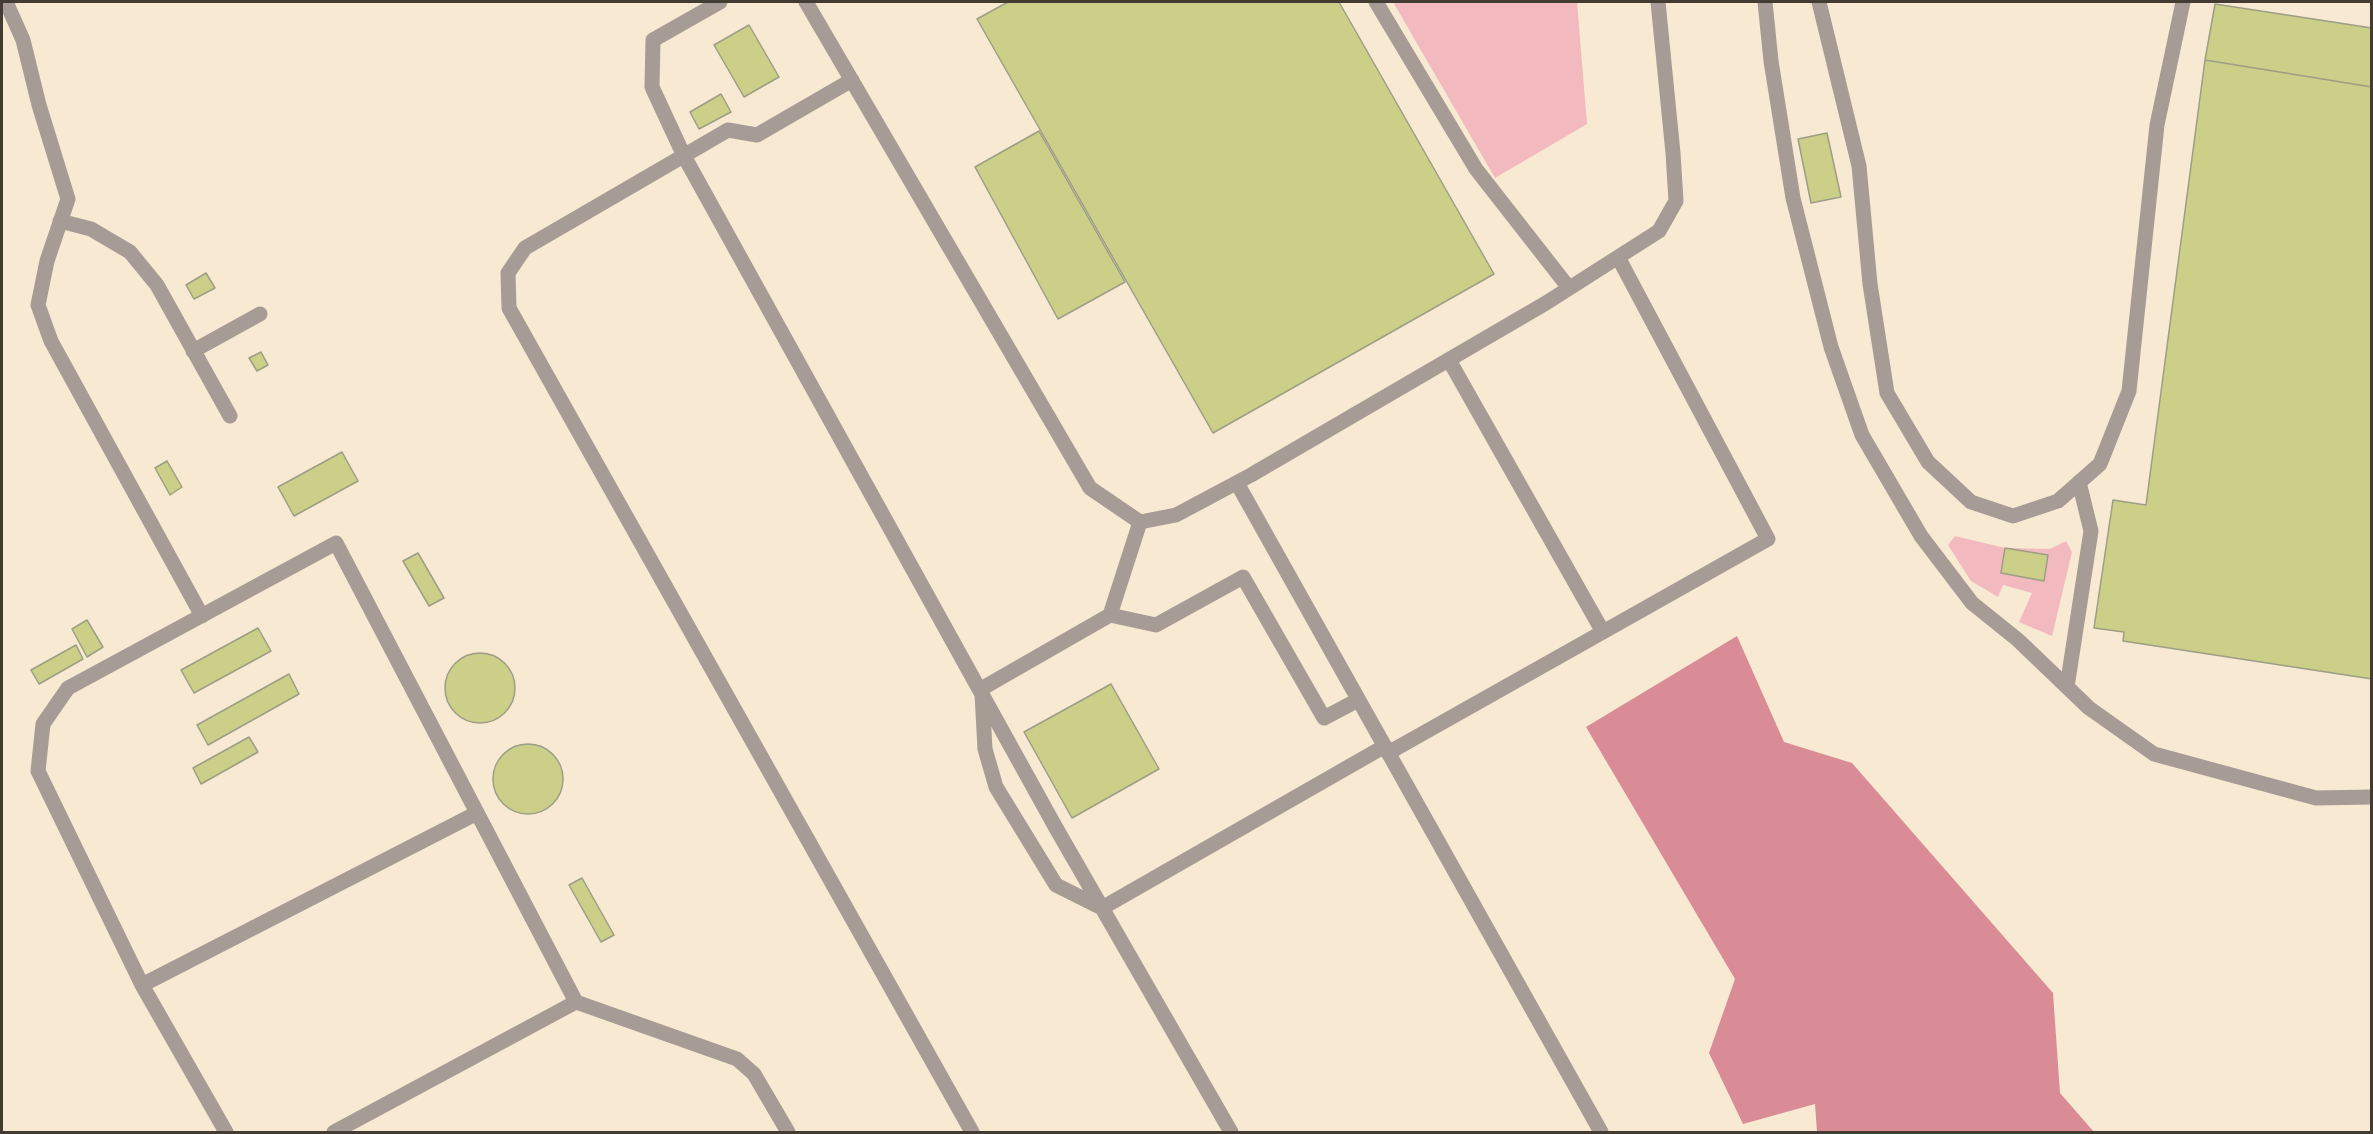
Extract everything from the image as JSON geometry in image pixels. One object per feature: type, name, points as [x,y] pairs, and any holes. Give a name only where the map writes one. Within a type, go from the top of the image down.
[{"type":"lane","points":[[6,2],[23,40],[39,105],[68,199],[47,261],[38,304],[51,341],[202,616]]},
{"type":"lane","points":[[720,2],[653,40],[652,87],[684,156],[1056,828],[1231,1132]]},
{"type":"lane","points":[[806,2],[1090,488],[1140,522],[1176,515],[1237,483],[1449,360],[1659,231],[1676,201],[1674,153],[1658,2]]},
{"type":"lane","points":[[1376,2],[1476,169],[1569,288]]},
{"type":"lane","points":[[1765,2],[1771,61],[1793,198],[1831,347],[1862,435],[1921,536],[1972,603],[2018,640],[2089,708],[2154,754],[2316,798],[2372,797]]},
{"type":"lane","points":[[1819,2],[1859,166],[1870,284],[1887,393],[1928,462],[1971,502],[2013,516],[2058,501],[2100,464],[2130,391],[2157,125],[2184,2]]},
{"type":"lane","points":[[852,80],[757,135],[728,130],[525,248],[508,273],[509,308],[972,1132]]},
{"type":"lane","points":[[60,221],[91,229],[130,252],[157,285],[230,416]]},
{"type":"lane","points":[[1102,908],[1768,539],[1618,257]]},
{"type":"lane","points":[[193,351],[260,314]]},
{"type":"lane","points":[[1449,360],[1603,632]]},
{"type":"lane","points":[[2067,687],[2091,531],[2079,482]]},
{"type":"lane","points":[[1237,483],[1602,1132]]},
{"type":"lane","points":[[1110,615],[1140,522]]},
{"type":"lane","points":[[226,1132],[142,985],[38,771],[43,724],[68,688],[336,543],[576,1002],[737,1059],[754,1074],[788,1132]]},
{"type":"lane","points":[[981,689],[1110,615],[1156,625],[1243,577],[1324,718],[1358,700]]},
{"type":"lane","points":[[981,689],[985,749],[996,787],[1056,885],[1102,908]]},
{"type":"lane","points":[[142,985],[477,813]]},
{"type":"lane","points":[[334,1132],[576,1002]]},
{"type":"shaded area","points":[[1393,2],[1577,2],[1587,124],[1495,178]]},
{"type":"shaded area","points":[[1955,536],[2005,548],[2050,549],[2066,541],[2072,552],[2052,636],[2019,622],[2032,593],[2003,585],[1998,597],[1971,581],[1948,545]]},
{"type":"shaded area","points":[[1737,636],[1784,742],[1852,763],[2053,993],[2060,1093],[2094,1132],[1817,1132],[1815,1104],[1743,1124],[1709,1053],[1735,979],[1586,727]]},
{"type":"building","points":[[1008,2],[1339,2],[1494,274],[1213,433],[977,19]]},
{"type":"building","points":[[2215,4],[2372,28],[2372,87],[2205,60]]},
{"type":"building","points":[[749,25],[779,77],[744,97],[714,45]]},
{"type":"building","points":[[2205,60],[2372,87],[2372,679],[2123,641],[2124,632],[2094,628],[2113,500],[2146,505]]},
{"type":"building","points":[[721,94],[731,112],[699,129],[690,112]]},
{"type":"building","points":[[1039,131],[1125,282],[1058,319],[975,167]]},
{"type":"building","points":[[1827,133],[1841,197],[1811,203],[1798,139]]},
{"type":"building","points":[[206,273],[215,288],[194,299],[186,285]]},
{"type":"building","points":[[261,352],[268,365],[257,371],[249,358]]},
{"type":"building","points":[[342,452],[358,481],[294,516],[278,487]]},
{"type":"building","points":[[167,461],[182,487],[170,495],[155,468]]},
{"type":"building","points":[[2005,548],[2048,555],[2044,581],[2001,573]]},
{"type":"building","points":[[418,553],[444,598],[429,606],[403,561]]},
{"type":"building","points":[[87,620],[103,647],[87,657],[72,629]]},
{"type":"building","points":[[258,628],[271,651],[194,693],[181,670]]},
{"type":"building","points":[[76,645],[83,659],[39,684],[31,670]]},
{"type":"building","points":[[480,653],[493,656],[505,663],[512,675],[515,688],[512,701],[505,713],[493,720],[480,723],[467,720],[455,713],[448,701],[445,688],[448,675],[455,663],[467,656]]},
{"type":"building","points":[[289,674],[299,694],[208,745],[197,725]]},
{"type":"building","points":[[1111,684],[1159,769],[1072,818],[1024,732]]},
{"type":"building","points":[[249,737],[258,752],[201,784],[193,768]]},
{"type":"building","points":[[521,744],[535,744],[548,750],[557,759],[563,772],[561,792],[553,804],[535,814],[521,814],[508,808],[499,799],[493,786],[493,772],[499,759],[508,750]]},
{"type":"building","points":[[582,878],[614,935],[601,942],[569,885]]}]
